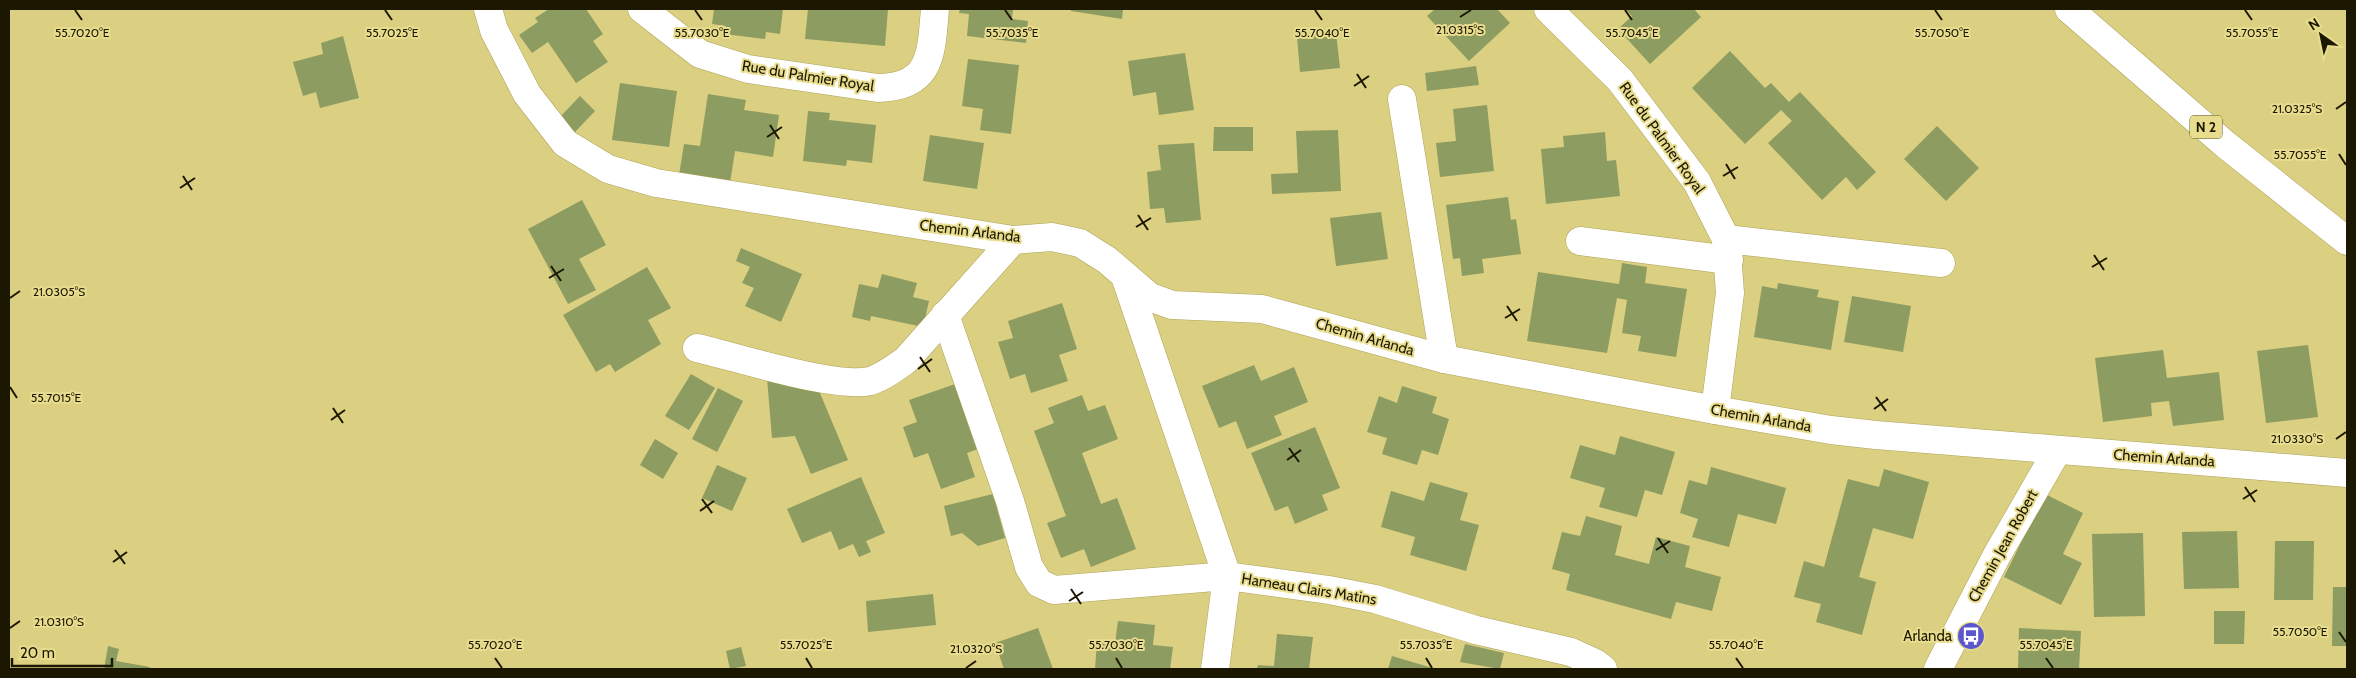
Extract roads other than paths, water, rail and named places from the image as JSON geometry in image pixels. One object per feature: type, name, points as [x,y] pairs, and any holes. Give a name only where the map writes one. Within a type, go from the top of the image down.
[{"type":"main road","name":"Chemin Arlanda","points":[[488,9],[494,30],[527,94],[565,143],[608,169],[656,183],[1013,240],[1052,237],[1080,243],[1106,260],[1126,279],[1150,297],[1172,305],[1262,309],[1444,359],[1831,430],[2057,451],[2347,472]]},
{"type":"main road","name":"Rue du Palmier Royal","points":[[642,9],[700,54],[748,69],[878,88],[897,88],[913,80],[924,70],[930,57],[935,9]]},
{"type":"main road","name":"Rue du Palmier Royal","points":[[1548,9],[1626,88],[1697,182],[1728,249],[1730,293],[1715,410]]},
{"type":"main road","name":"N 2","points":[[2069,9],[2226,145],[2347,241]]},
{"type":"main road","points":[[1402,98],[1444,359]]},
{"type":"main road","points":[[697,348],[831,380],[869,381],[887,373],[906,360],[1013,240]]},
{"type":"main road","points":[[1580,241],[1941,263]]},
{"type":"main road","name":"Hameau Clairs Matins","points":[[1126,279],[1227,576],[1375,599],[1476,630],[1571,652],[1604,669]]},
{"type":"main road","points":[[945,315],[1010,501],[1029,567],[1040,583],[1054,590],[1227,576],[1215,669]]},
{"type":"main road","name":"Chemin Jean Robert","points":[[1938,669],[1997,555],[2057,451]]},
{"type":"place","name":"Arlanda","points":[[1971,636]]}]
